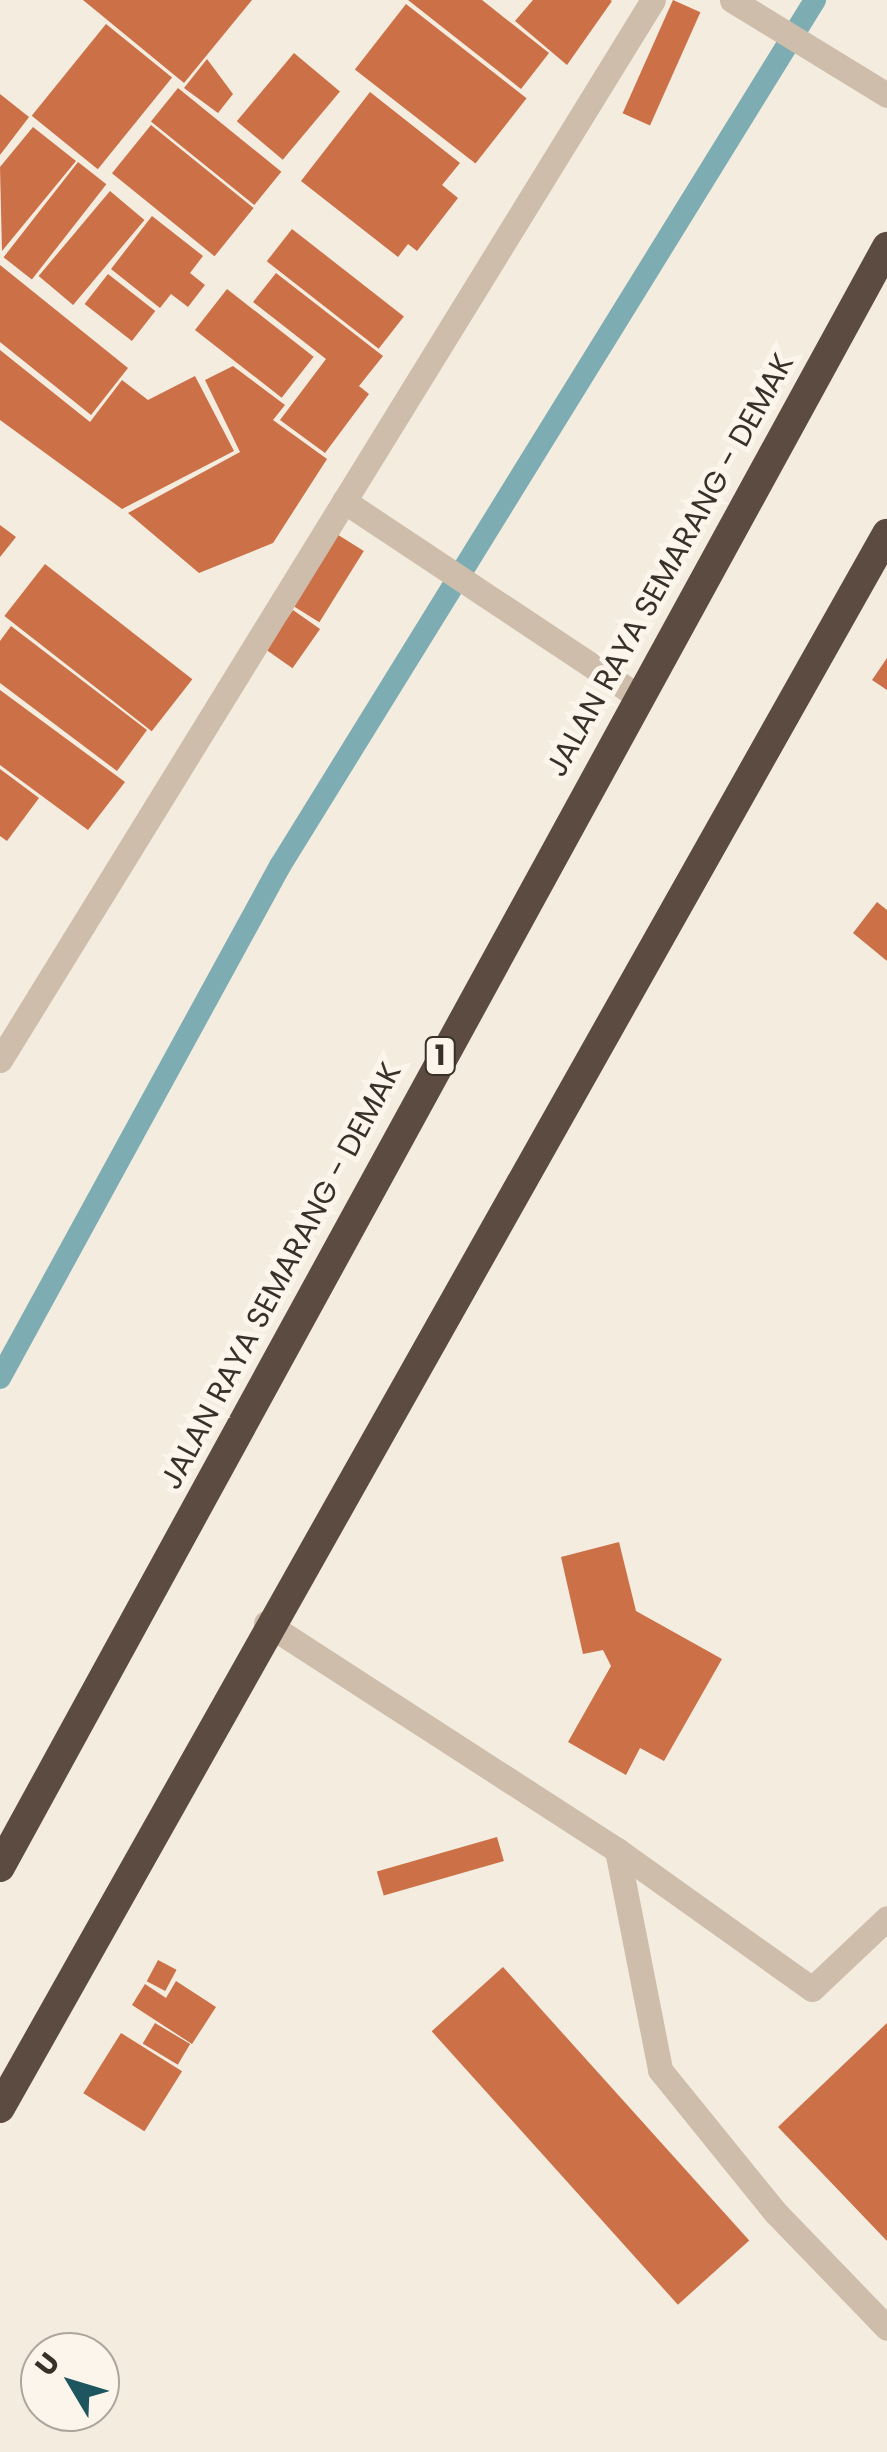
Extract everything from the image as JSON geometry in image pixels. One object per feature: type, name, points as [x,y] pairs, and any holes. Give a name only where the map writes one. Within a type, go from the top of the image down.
[{"type":"highway","name":"JALAN RAYA SEMARANG - DEMAK","points":[[0,1867],[636,694],[887,248]]},
{"type":"highway","points":[[0,2108],[266,1623],[887,534]]},
{"type":"street","points":[[0,1060],[653,0]]},
{"type":"street","points":[[732,0],[887,94]]},
{"type":"street","points":[[344,501],[564,641],[636,694]]},
{"type":"street","points":[[266,1623],[618,1850],[812,1989],[887,1918]]},
{"type":"street","points":[[618,1850],[660,2070],[775,2212],[887,2328]]},
{"type":"building","points":[[83,0],[252,0],[184,83]]},
{"type":"building","points":[[408,0],[482,0],[549,53],[521,89]]},
{"type":"building","points":[[533,0],[612,1],[567,65],[515,21]]},
{"type":"building","points":[[673,0],[700,12],[650,125],[623,113]]},
{"type":"building","points":[[406,4],[527,98],[475,164],[355,69]]},
{"type":"building","points":[[106,24],[172,77],[98,169],[32,116]]},
{"type":"building","points":[[294,53],[340,92],[283,160],[237,121]]},
{"type":"building","points":[[207,59],[233,94],[218,113],[184,88]]},
{"type":"building","points":[[178,88],[281,172],[254,205],[151,121]]},
{"type":"building","points":[[370,92],[460,163],[442,185],[458,198],[417,251],[408,244],[398,257],[301,181]]},
{"type":"building","points":[[0,94],[29,117],[0,155]]},
{"type":"building","points":[[151,125],[254,208],[215,256],[112,173]]},
{"type":"building","points":[[33,127],[76,161],[2,251],[0,167]]},
{"type":"building","points":[[78,162],[106,184],[32,280],[4,257]]},
{"type":"building","points":[[110,191],[144,220],[73,305],[39,276]]},
{"type":"building","points":[[152,216],[203,256],[190,273],[205,285],[188,307],[171,294],[160,308],[111,269]]},
{"type":"building","points":[[292,229],[404,316],[379,349],[267,261]]},
{"type":"building","points":[[0,265],[128,368],[91,415],[0,342]]},
{"type":"building","points":[[276,273],[383,356],[359,386],[369,394],[325,453],[280,420],[326,359],[253,302]]},
{"type":"building","points":[[108,274],[155,311],[132,341],[85,304]]},
{"type":"building","points":[[227,289],[314,357],[282,398],[195,330]]},
{"type":"building","points":[[0,350],[90,422],[122,380],[148,400],[195,376],[234,451],[122,509],[0,420]]},
{"type":"building","points":[[233,366],[285,405],[273,420],[327,459],[273,543],[199,573],[128,513],[240,452],[205,380]]},
{"type":"building","points":[[0,525],[16,537],[0,557]]},
{"type":"building","points":[[335,533],[364,551],[319,622],[290,604]]},
{"type":"building","points":[[45,564],[192,679],[152,731],[4,616]]},
{"type":"building","points":[[293,610],[320,629],[293,668],[265,649]]},
{"type":"building","points":[[11,626],[147,730],[117,771],[0,683],[0,641]]},
{"type":"building","points":[[887,658],[887,690],[872,680]]},
{"type":"building","points":[[0,690],[125,782],[88,830],[0,765]]},
{"type":"building","points":[[0,769],[39,798],[7,841],[0,836]]},
{"type":"building","points":[[877,902],[887,910],[887,961],[853,933]]},
{"type":"building","points":[[619,1542],[636,1611],[722,1659],[664,1761],[640,1748],[626,1775],[568,1742],[611,1666],[603,1650],[583,1654],[561,1557]]},
{"type":"building","points":[[497,1837],[504,1861],[384,1895],[377,1871]]},
{"type":"building","points":[[158,1960],[177,1970],[165,1991],[147,1981]]},
{"type":"building","points":[[503,1967],[749,2240],[678,2305],[432,2031]]},
{"type":"building","points":[[176,1981],[216,2007],[192,2044],[132,2005],[145,1984],[166,1998]]},
{"type":"building","points":[[155,2023],[190,2044],[178,2065],[143,2044]]},
{"type":"building","points":[[887,2023],[887,2241],[778,2127]]},
{"type":"building","points":[[121,2033],[182,2071],[144,2131],[83,2093]]},
{"type":"waterway","points":[[0,1378],[280,866],[815,0]]}]
